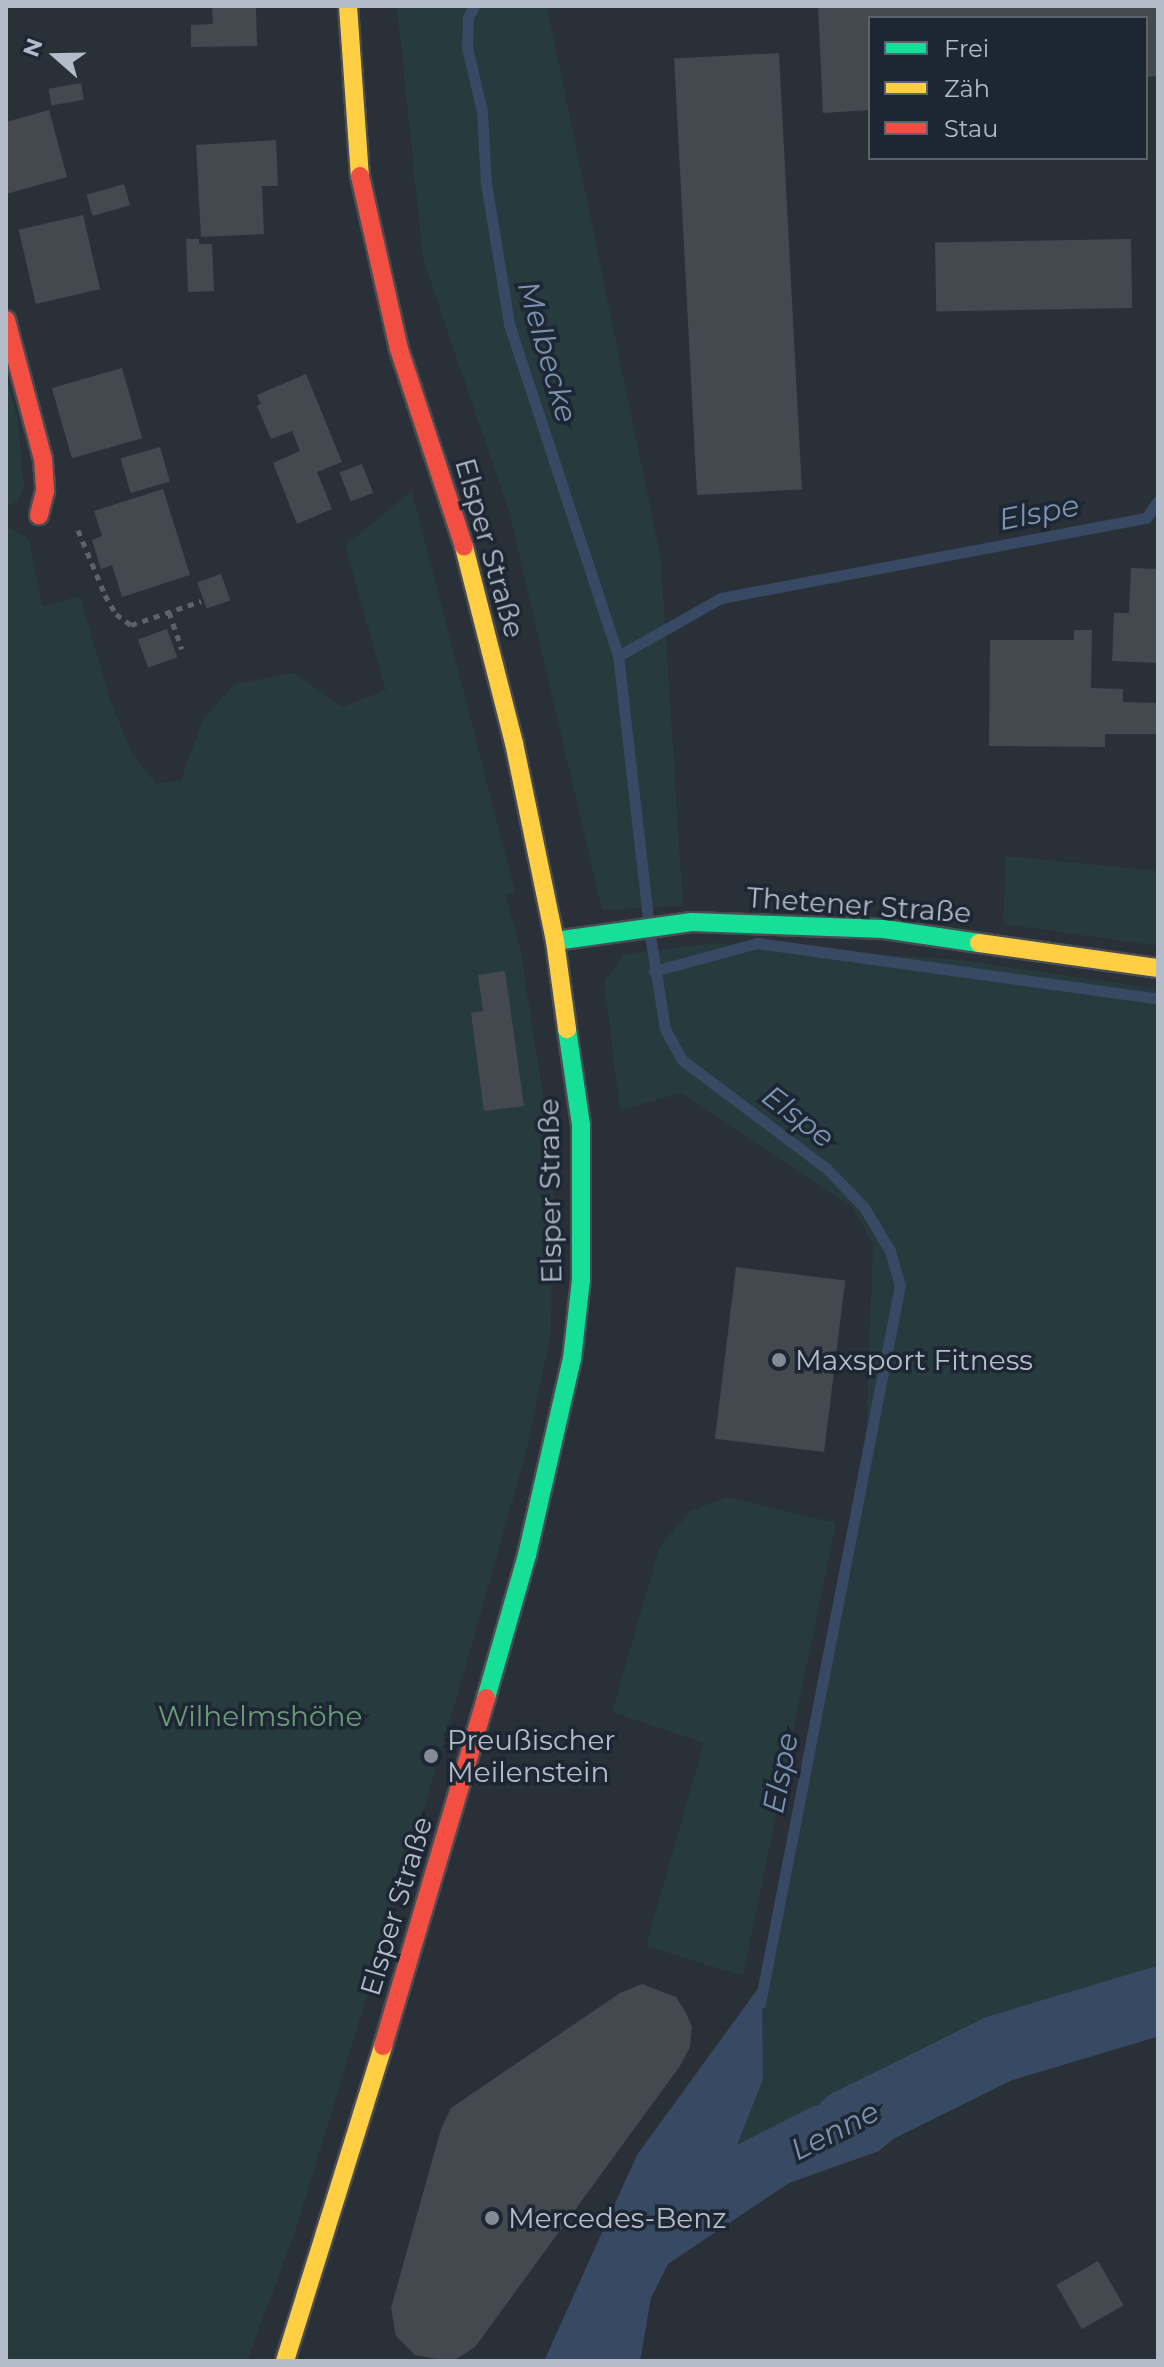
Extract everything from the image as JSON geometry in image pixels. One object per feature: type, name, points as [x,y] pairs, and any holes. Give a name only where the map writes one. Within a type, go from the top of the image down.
[{"type":"main road","name":"Elsper Straße","points":[[285,2361],[496,1670],[542,1495],[572,1359],[581,1280],[581,1125],[555,941],[514,743],[463,543],[399,349],[371,236],[356,151],[348,6]]},
{"type":"main road","points":[[6,320],[43,459],[45,491],[39,515]]},
{"type":"main road","name":"Thetener Straße","points":[[555,941],[692,922],[884,929],[1158,968]]},
{"type":"path","points":[[76,526],[92,571],[116,614],[131,625],[201,601]]},
{"type":"path","points":[[169,612],[182,649]]},
{"type":"green space","points":[[397,6],[547,6],[661,560],[683,906],[602,910],[509,511],[423,259]]},
{"type":"green space","points":[[6,376],[18,421],[24,488],[18,500],[6,507]]},
{"type":"green space","name":"Wilhelmshöhe","points":[[412,491],[515,892],[505,895],[520,947],[550,1140],[553,1184],[551,1332],[527,1449],[447,1732],[296,2229],[247,2361],[6,2361],[6,526],[29,539],[42,606],[80,596],[110,700],[132,753],[156,784],[181,780],[203,720],[234,684],[294,673],[342,707],[386,690],[345,546]]},
{"type":"green space","points":[[1006,856],[1158,871],[1158,946],[1003,924]]},
{"type":"green space","points":[[715,943],[961,960],[1158,989],[1158,2021],[970,2075],[814,2106],[736,2146],[763,2079],[762,1983],[822,1702],[866,1443],[873,1244],[853,1208],[681,1093],[620,1110],[604,981],[625,954]]},
{"type":"green space","points":[[728,1497],[836,1523],[743,1976],[646,1946],[704,1743],[612,1712],[660,1546],[691,1511]]},
{"type":"water","points":[[762,1983],[763,2079],[737,2145],[814,2106],[970,2075],[879,2151],[789,2183],[668,2264],[651,2298],[640,2361],[544,2361],[637,2155]]},
{"type":"building","points":[[212,6],[256,6],[257,46],[191,47],[191,25],[213,24]]},
{"type":"building","points":[[1158,6],[1158,76],[1148,77],[1148,16],[868,16],[868,110],[823,113],[818,7]]},
{"type":"building","points":[[779,53],[802,489],[697,495],[674,58]]},
{"type":"building","points":[[81,83],[84,100],[51,105],[49,89]]},
{"type":"building","points":[[49,110],[67,177],[6,194],[6,122]]},
{"type":"building","points":[[276,140],[278,186],[262,186],[264,234],[201,237],[196,145]]},
{"type":"building","points":[[124,184],[130,205],[93,216],[87,195]]},
{"type":"building","points":[[83,215],[100,289],[36,304],[19,230]]},
{"type":"building","points":[[186,239],[199,239],[199,244],[212,244],[214,291],[188,292]]},
{"type":"building","points":[[1131,239],[1132,308],[936,311],[935,242]]},
{"type":"building","points":[[122,368],[142,438],[72,458],[52,388]]},
{"type":"building","points":[[306,374],[342,462],[317,472],[332,509],[297,524],[273,463],[300,451],[292,431],[271,439],[257,406],[261,404],[257,395]]},
{"type":"building","points":[[160,447],[170,482],[131,493],[121,458]]},
{"type":"building","points":[[362,464],[373,493],[351,502],[340,473]]},
{"type":"building","points":[[163,489],[190,575],[122,597],[112,565],[101,569],[92,540],[102,536],[94,511]]},
{"type":"building","points":[[1131,568],[1158,569],[1158,663],[1112,661],[1114,613],[1129,613]]},
{"type":"building","points":[[221,574],[230,600],[206,609],[197,582]]},
{"type":"building","points":[[167,629],[177,657],[148,668],[138,640]]},
{"type":"building","points":[[1074,630],[1092,630],[1091,688],[1123,689],[1123,702],[1158,703],[1158,734],[1105,734],[1105,747],[989,746],[990,640],[1074,640]]},
{"type":"building","points":[[505,971],[524,1106],[484,1111],[471,1013],[483,1011],[478,975]]},
{"type":"building","name":"Maxsport Fitness","points":[[736,1267],[845,1280],[824,1452],[715,1439]]},
{"type":"building","name":"Mercedes-Benz","points":[[642,1984],[676,1997],[686,2013],[692,2027],[690,2047],[680,2066],[475,2347],[458,2358],[446,2361],[415,2355],[396,2336],[391,2308],[441,2129],[451,2108],[620,1993]]},
{"type":"building","points":[[1098,2261],[1124,2305],[1082,2329],[1056,2285]]},
{"type":"waterway","name":"Melbecke","points":[[474,6],[468,18],[467,47],[482,112],[486,183],[509,324],[618,656]]},
{"type":"waterway","name":"Elspe","points":[[648,918],[618,656],[721,598],[1146,518],[1158,501]]},
{"type":"waterway","name":"Elspe","points":[[650,935],[665,1029],[682,1060],[827,1169],[864,1207],[890,1251],[900,1285],[760,2003]]},
{"type":"waterway","points":[[654,971],[757,943],[1158,999]]},
{"type":"waterway","name":"Lenne","points":[[847,2124],[998,2049],[1158,2001]]},
{"type":"traffic: fast","points":[[555,941],[692,922],[884,929],[979,943]]},
{"type":"traffic: fast","points":[[486,1698],[527,1555],[572,1359],[581,1280],[581,1125],[567,1029]]},
{"type":"traffic: slow","points":[[348,6],[360,176]]},
{"type":"traffic: slow","points":[[464,547],[514,743],[555,941],[567,1029]]},
{"type":"traffic: slow","points":[[979,943],[1158,968]]},
{"type":"traffic: slow","points":[[285,2361],[383,2046]]},
{"type":"traffic: jam","points":[[360,176],[399,349],[464,547]]},
{"type":"traffic: jam","points":[[6,320],[43,459],[45,491],[39,515]]},
{"type":"traffic: jam","points":[[383,2046],[486,1698]]},
{"type":"place","name":"Maxsport Fitness","points":[[779,1360]]},
{"type":"place","name":"Preußischer Meilenstein","points":[[431,1756]]},
{"type":"place","name":"Mercedes-Benz","points":[[492,2218]]}]
